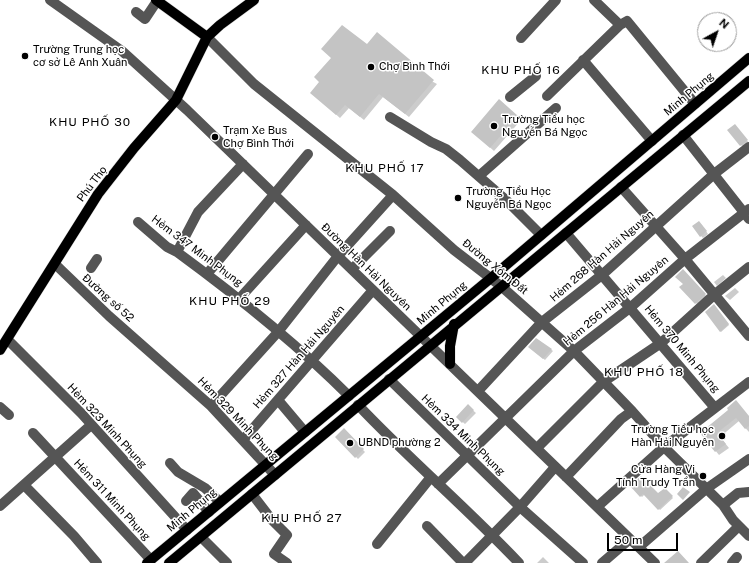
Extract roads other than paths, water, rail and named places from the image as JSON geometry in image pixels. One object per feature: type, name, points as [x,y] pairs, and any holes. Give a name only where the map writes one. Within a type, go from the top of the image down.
[{"type":"main road","points":[[157,0],[207,37],[220,25],[254,0]]},
{"type":"main road","name":"Phú Thọ","points":[[0,350],[8,340],[98,194],[134,148],[176,100],[207,37]]},
{"type":"main road","name":"Minh Phụng","points":[[149,562],[491,278],[749,58]]},
{"type":"main road","points":[[169,563],[454,324],[749,81]]},
{"type":"main road","points":[[450,364],[450,346],[454,324]]},
{"type":"street","name":"Đường Hàn Hải Nguyên","points":[[50,0],[122,51],[176,100],[655,563]]},
{"type":"street","points":[[136,12],[145,18],[157,0]]},
{"type":"street","points":[[521,38],[556,0]]},
{"type":"street","points":[[594,0],[624,23],[696,104]]},
{"type":"street","points":[[547,96],[583,60],[624,23]]},
{"type":"street","name":"Đường Xóm Đất","points":[[207,37],[254,84],[393,195],[454,250],[502,286],[574,351],[632,411],[664,447],[723,505],[739,526],[749,536]]},
{"type":"street","points":[[583,60],[652,141]]},
{"type":"street","points":[[510,97],[536,76]]},
{"type":"street","points":[[479,176],[556,108]]},
{"type":"street","points":[[390,117],[431,142],[446,149],[479,176],[541,235]]},
{"type":"street","points":[[683,136],[747,214]]},
{"type":"street","name":"Hẻm 268 Hàn Hải Nguyên","points":[[478,391],[542,322],[602,274],[714,174],[749,147]]},
{"type":"street","points":[[207,274],[273,193],[308,154]]},
{"type":"street","points":[[176,252],[198,212],[243,164]]},
{"type":"street","points":[[621,187],[685,259],[749,336]]},
{"type":"street","points":[[211,406],[278,332],[338,256],[393,195]]},
{"type":"street","name":"Hẻm 256 Hàn Hải Nguyên","points":[[438,484],[574,351],[631,307],[685,259],[747,214]]},
{"type":"street","name":"Hẻm 347 Minh Phụng","points":[[138,222],[167,247],[207,274],[239,299],[313,360],[349,396]]},
{"type":"street","points":[[239,299],[306,225]]},
{"type":"street","points":[[352,269],[390,231]]},
{"type":"street","name":"Hẻm 370 Minh Phụng","points":[[566,233],[631,307],[715,408]]},
{"type":"street","name":"Đường số 52","points":[[55,264],[109,316],[147,348]]},
{"type":"street","points":[[537,448],[603,382],[661,343],[714,295],[749,267]]},
{"type":"street","name":"Hẻm 327 Hàn Hải Nguyên","points":[[243,440],[373,290]]},
{"type":"street","name":"Hẻm 323 Minh Phụng","points":[[8,340],[38,368],[187,530]]},
{"type":"street","name":"Hẻm 329 Minh Phụng","points":[[147,348],[211,406],[275,475]]},
{"type":"street","name":"Hẻm 334 Minh Phụng","points":[[388,379],[520,507],[583,563]]},
{"type":"street","points":[[597,506],[664,447],[749,382]]},
{"type":"street","points":[[278,400],[305,432]]},
{"type":"street","points":[[358,405],[390,439],[492,535],[519,563]]},
{"type":"street","points":[[0,407],[9,415]]},
{"type":"street","points":[[566,476],[621,419],[632,411]]},
{"type":"street","points":[[0,506],[91,425]]},
{"type":"street","name":"Hẻm 311 Minh Phụng","points":[[33,434],[56,457],[149,562]]},
{"type":"street","points":[[639,547],[706,489],[749,459]]},
{"type":"street","points":[[170,463],[178,472],[205,488],[220,502]]},
{"type":"street","points":[[427,526],[464,563],[520,507],[555,467]]},
{"type":"street","points":[[377,544],[431,477]]},
{"type":"street","points":[[24,485],[74,536],[97,563]]},
{"type":"street","points":[[723,505],[738,494],[749,492]]},
{"type":"street","points":[[186,500],[193,493],[210,512]]},
{"type":"street","points":[[252,494],[272,520],[287,534],[274,554],[287,563]]},
{"type":"street","points":[[703,562],[739,526]]},
{"type":"street","points":[[200,537],[227,563]]},
{"type":"street","points":[[602,563],[630,539]]},
{"type":"place","name":"Trường Trung học cơ sở Lê Anh Xuân","points":[[25,56]]},
{"type":"place","name":"Chợ Bình Thới","points":[[371,67]]},
{"type":"place","name":"Trường Tiểu học Nguyễn Bá Ngọc","points":[[494,126]]},
{"type":"place","name":"Trạm Xe Bus Chợ Bình Thới","points":[[215,137]]},
{"type":"place","name":"Trường Tiểu Học Nguyễn Bá Ngọc","points":[[458,198]]},
{"type":"place","name":"Trường Tiểu học Hàn Hải Nguyên","points":[[722,436]]},
{"type":"place","name":"UBND phường 2","points":[[350,443]]},
{"type":"place","name":"Cửa Hàng Vi Tính Trudy Trần","points":[[703,476]]},
{"type":"district","name":"KHU PHỐ 16","points":[[521,70]]},
{"type":"district","name":"KHU PHỐ 30","points":[[90,122]]},
{"type":"district","name":"KHU PHỐ 17","points":[[385,168]]},
{"type":"district","name":"KHU PHỐ 29","points":[[230,301]]},
{"type":"district","name":"KHU PHỐ 18","points":[[644,372]]},
{"type":"district","name":"KHU PHỐ 27","points":[[302,518]]}]
